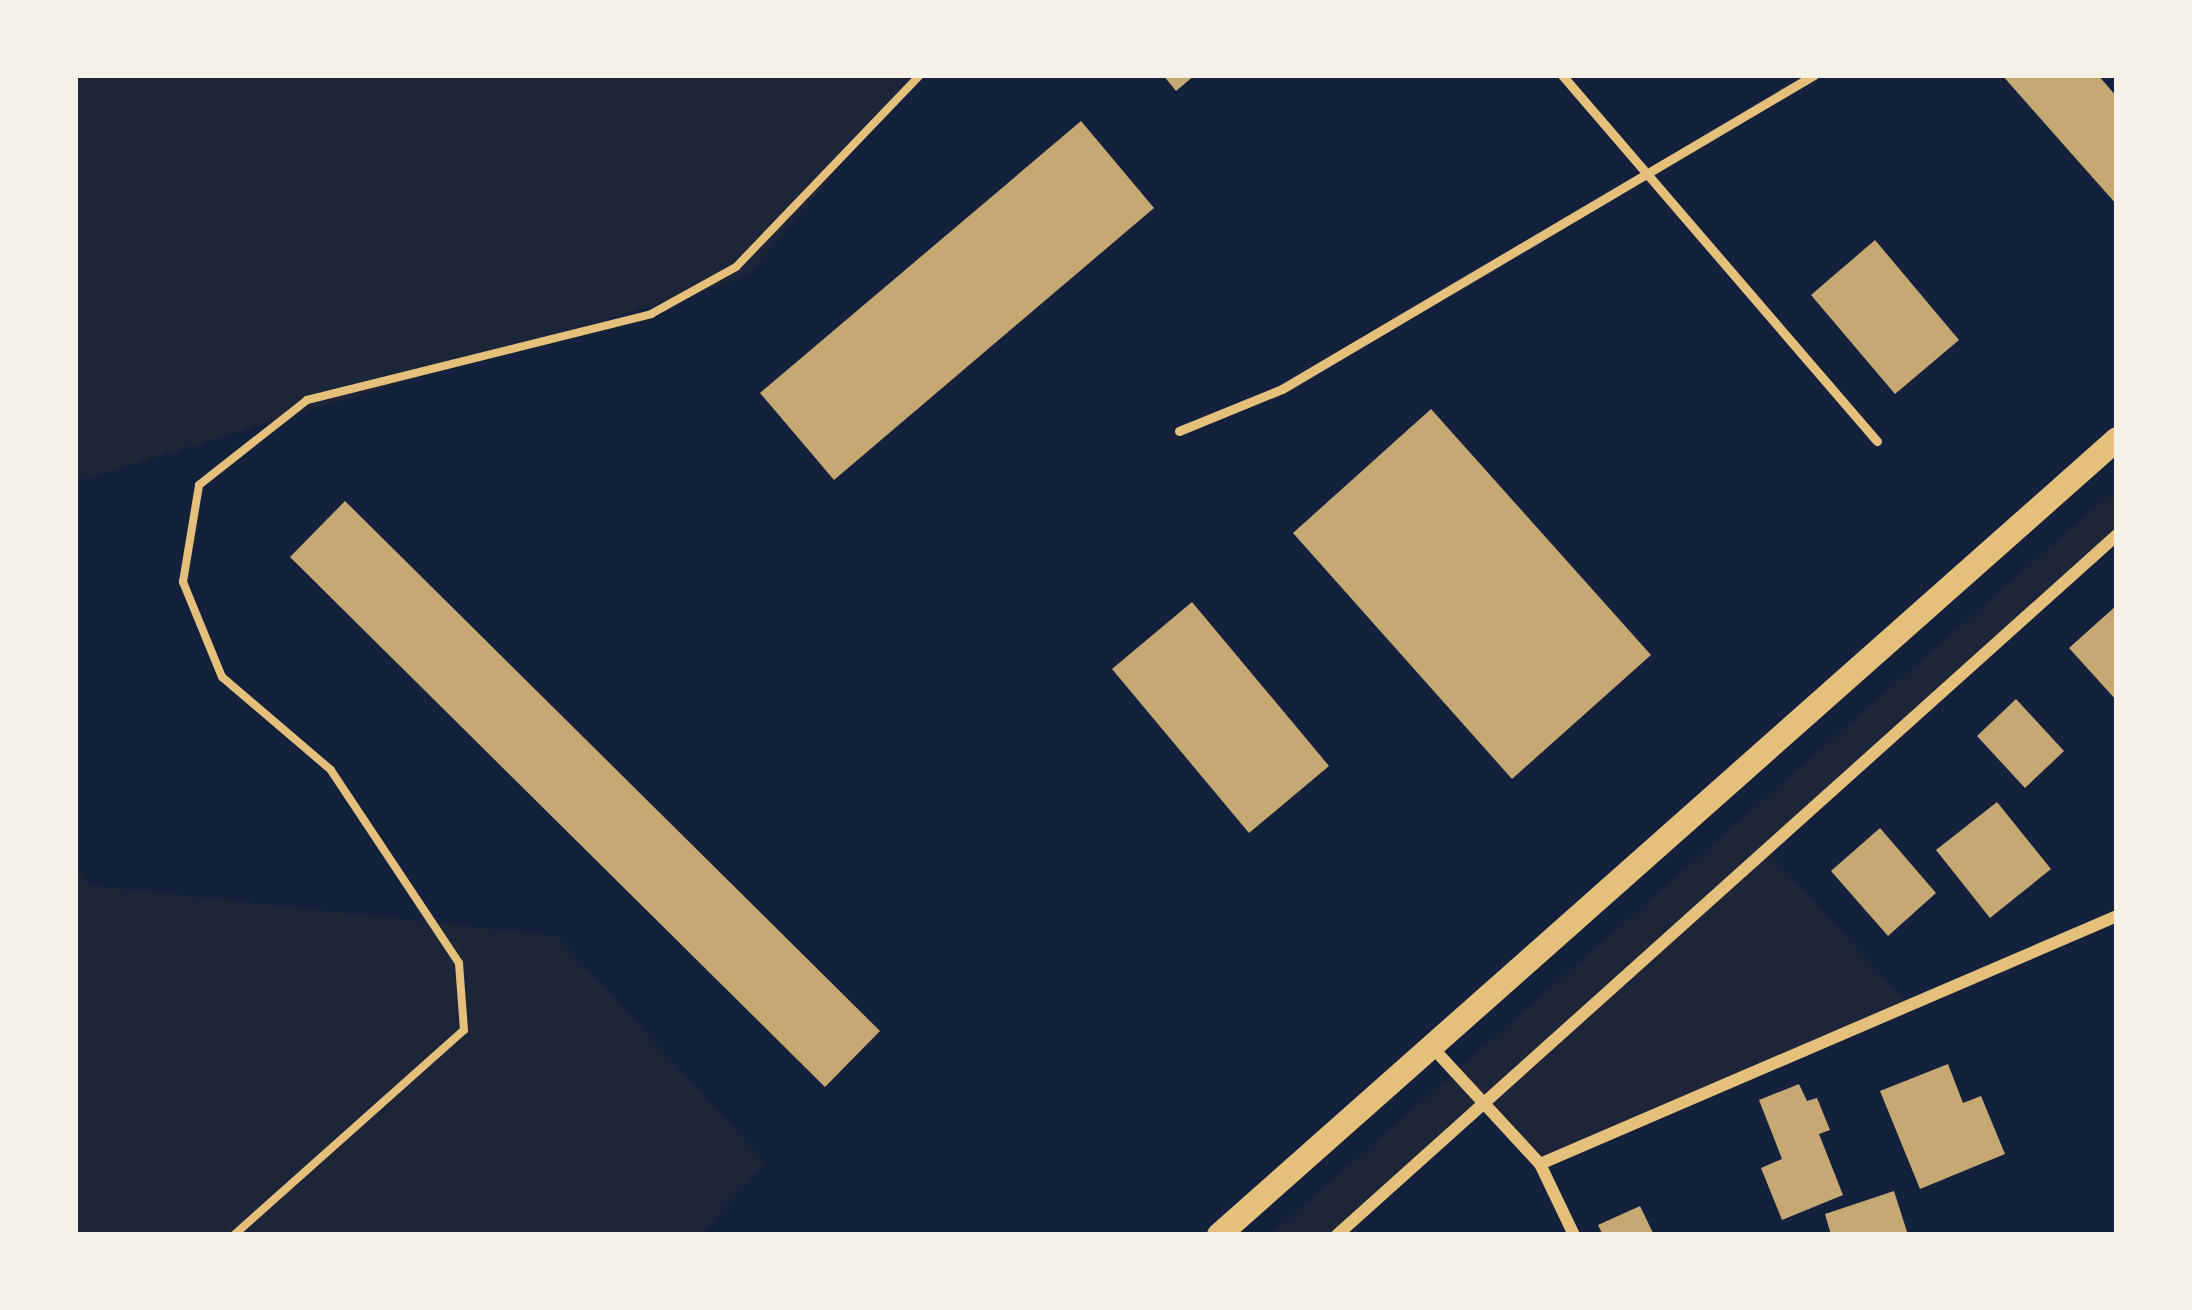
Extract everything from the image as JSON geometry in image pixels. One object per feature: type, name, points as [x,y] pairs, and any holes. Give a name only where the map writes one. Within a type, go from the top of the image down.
[{"type":"main road","points":[[1219,1235],[2117,439]]},
{"type":"street","points":[[1337,1235],[2117,535]]},
{"type":"street","points":[[1540,1164],[2117,916]]},
{"type":"street","points":[[1432,1047],[1540,1164],[1574,1235]]},
{"type":"lane","points":[[1562,75],[1877,441]]},
{"type":"lane","points":[[1179,431],[1282,389],[1814,75]]},
{"type":"path","points":[[234,1235],[464,1030],[460,963],[331,770],[222,677],[183,582],[199,485],[307,400],[651,314],[719,276],[920,75]]},
{"type":"shaded area","points":[[75,75],[916,75],[748,276],[75,482]]},
{"type":"shaded area","points":[[2117,488],[2117,535],[1766,849],[1909,1005],[1540,1164],[1482,1103],[1337,1235],[1270,1235]]},
{"type":"shaded area","points":[[75,863],[89,885],[557,936],[766,1163],[700,1235],[75,1235]]},
{"type":"building","points":[[1163,75],[1195,75],[1176,91]]},
{"type":"building","points":[[2002,75],[2098,75],[2117,97],[2117,205]]},
{"type":"building","points":[[1081,121],[1154,208],[834,480],[760,393]]},
{"type":"building","points":[[1875,240],[1959,340],[1895,394],[1811,295]]},
{"type":"building","points":[[1431,409],[1651,655],[1512,779],[1293,533]]},
{"type":"building","points":[[345,501],[880,1031],[825,1087],[290,557]]},
{"type":"building","points":[[1192,602],[1329,766],[1249,833],[1112,669]]},
{"type":"building","points":[[2117,605],[2117,701],[2069,648]]},
{"type":"building","points":[[2016,699],[2064,751],[2025,788],[1977,736]]},
{"type":"building","points":[[1997,802],[2051,869],[1990,918],[1936,850]]},
{"type":"building","points":[[1880,828],[1936,893],[1888,936],[1831,871]]},
{"type":"building","points":[[1948,1064],[1963,1103],[1981,1096],[2005,1154],[1920,1189],[1880,1091]]},
{"type":"building","points":[[1799,1084],[1807,1101],[1817,1098],[1830,1130],[1819,1134],[1843,1195],[1782,1220],[1761,1168],[1782,1159],[1759,1100]]},
{"type":"building","points":[[1894,1191],[1908,1235],[1831,1235],[1825,1214]]},
{"type":"building","points":[[1640,1206],[1654,1235],[1603,1235],[1598,1225]]}]
